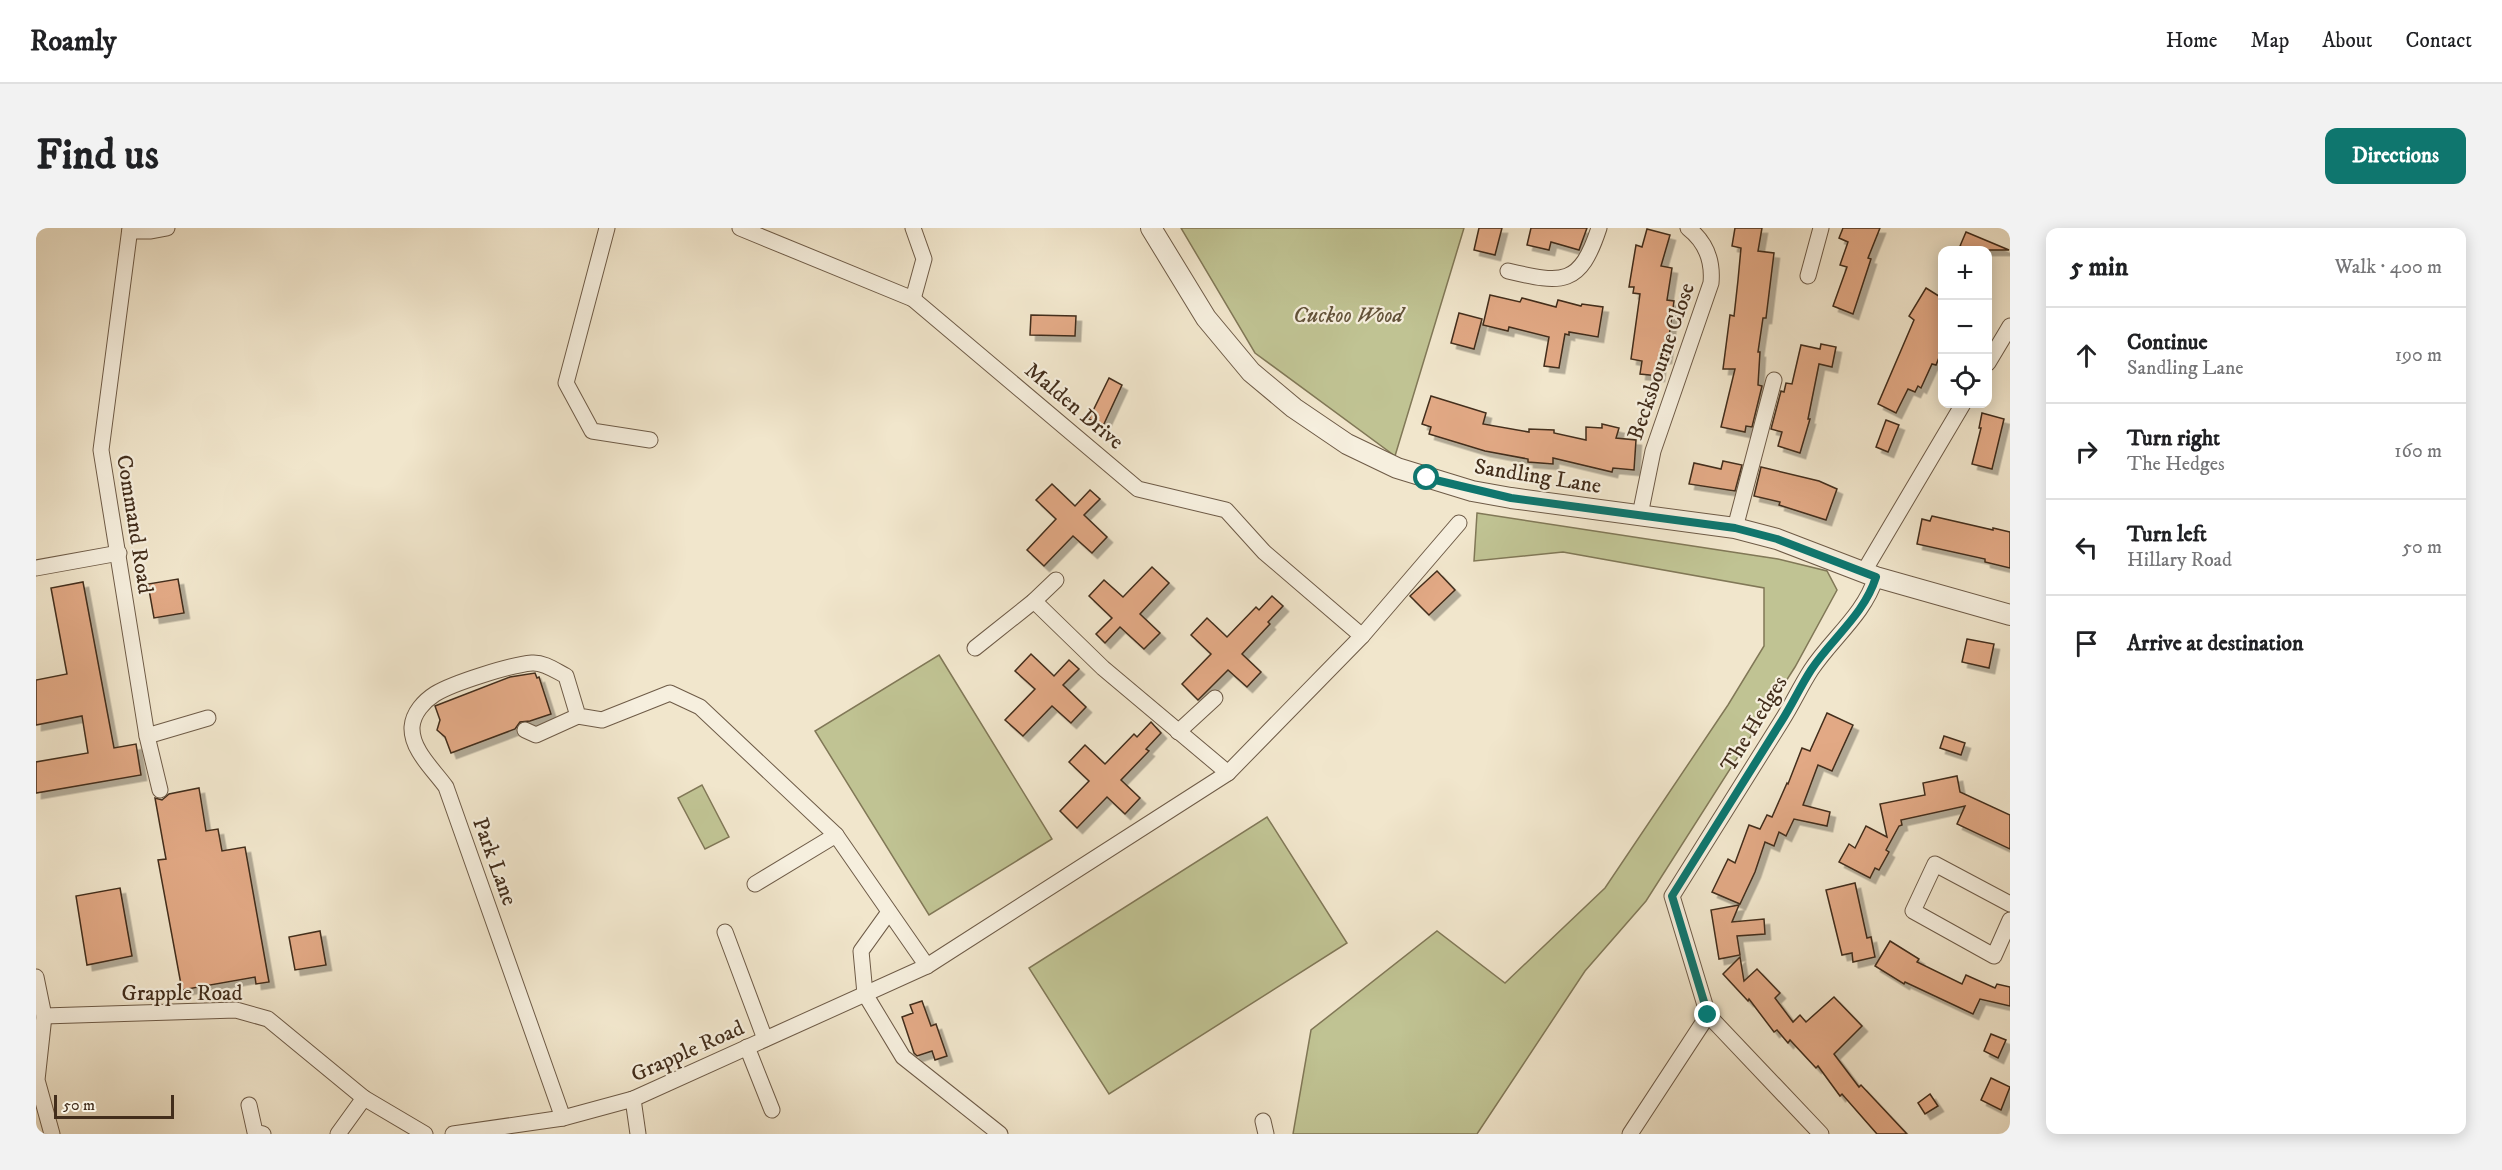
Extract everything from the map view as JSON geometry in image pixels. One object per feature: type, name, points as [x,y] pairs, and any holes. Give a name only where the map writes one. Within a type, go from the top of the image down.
[{"type":"street","points":[[130,229],[151,231],[167,228]]},
{"type":"street","points":[[607,228],[566,383],[592,431],[650,440]]},
{"type":"street","name":"Malden Drive","points":[[740,228],[913,299],[1138,489],[1226,510],[1264,552],[1362,636]]},
{"type":"street","points":[[913,228],[924,259],[913,299]]},
{"type":"street","name":"Sandling Lane","points":[[1151,228],[1206,318],[1251,372],[1294,408],[1347,444],[1397,468],[1472,491],[1735,528],[1777,539],[1869,575],[2010,615]]},
{"type":"street","points":[[1508,272],[1549,280],[1567,277],[1585,262],[1599,228]]},
{"type":"street","name":"Becksbourne Close","points":[[1640,515],[1653,451],[1711,283],[1711,268],[1707,250],[1689,228]]},
{"type":"street","points":[[1808,276],[1821,228]]},
{"type":"street","name":"Command Road","points":[[130,229],[101,450],[147,736],[160,790]]},
{"type":"street","points":[[1992,356],[2010,326]]},
{"type":"street","points":[[1735,528],[1774,380]]},
{"type":"street","name":"The Hedges","points":[[1708,1015],[1672,896],[1783,720],[1811,671],[1824,652],[1863,607],[1871,593],[1869,575],[1961,408]]},
{"type":"street","name":"Grapple Road","points":[[453,1134],[563,1118],[633,1099],[927,966],[1228,773],[1362,636],[1459,523]]},
{"type":"street","points":[[36,568],[119,553]]},
{"type":"street","points":[[975,648],[1034,601],[1056,580]]},
{"type":"street","points":[[1034,601],[1103,668],[1228,773]]},
{"type":"street","name":"Park Lane","points":[[563,1118],[446,787],[420,754],[412,728],[418,709],[435,694],[497,670],[533,663],[550,667],[566,676],[578,716]]},
{"type":"street","points":[[525,730],[536,735],[578,716],[602,720],[670,693],[700,707],[836,835],[927,966]]},
{"type":"street","points":[[1178,732],[1215,698]]},
{"type":"street","points":[[147,736],[208,718]]},
{"type":"street","points":[[755,884],[836,835]]},
{"type":"street","points":[[2008,929],[1994,956],[1913,911],[1935,864],[2010,904]]},
{"type":"street","points":[[890,912],[861,951],[865,994],[903,1057],[1000,1134]]},
{"type":"street","points":[[725,932],[765,1040]]},
{"type":"street","points":[[36,976],[44,1016],[37,1080],[52,1134]]},
{"type":"street","name":"Grapple Road","points":[[44,1016],[236,1010],[268,1019],[364,1098],[425,1134]]},
{"type":"street","points":[[1630,1134],[1708,1015],[1821,1134]]},
{"type":"street","points":[[747,1047],[772,1110]]},
{"type":"street","points":[[338,1134],[364,1098]]},
{"type":"street","points":[[633,1099],[638,1134]]},
{"type":"street","points":[[249,1105],[255,1132],[263,1134]]},
{"type":"green space","name":"Cuckoo Wood","points":[[1181,228],[1464,228],[1395,456],[1255,353]]},
{"type":"green space","points":[[1477,513],[1778,559],[1827,571],[1837,590],[1795,667],[1646,901],[1585,971],[1477,1134],[1293,1134],[1311,1030],[1437,931],[1505,983],[1605,888],[1728,705],[1764,646],[1764,588],[1563,552],[1474,561]]},
{"type":"green space","points":[[939,655],[1052,839],[929,915],[815,731]]},
{"type":"green space","points":[[702,785],[729,837],[705,849],[678,798]]},
{"type":"green space","points":[[1267,817],[1347,943],[1109,1094],[1029,968]]},
{"type":"building","points":[[1479,228],[1502,228],[1495,255],[1474,250]]},
{"type":"building","points":[[1531,228],[1587,228],[1579,250],[1551,242],[1549,250],[1527,245]]},
{"type":"building","points":[[1735,228],[1762,228],[1758,251],[1774,253],[1766,318],[1763,318],[1758,352],[1760,352],[1758,385],[1762,386],[1752,427],[1746,426],[1745,432],[1721,427],[1735,369],[1723,369],[1730,315],[1734,316],[1741,248],[1732,246]]},
{"type":"building","points":[[1843,228],[1880,228],[1868,258],[1871,259],[1853,314],[1833,306],[1847,267],[1840,265],[1848,242],[1839,238]]},
{"type":"building","points":[[1647,229],[1670,235],[1661,266],[1672,268],[1667,300],[1674,301],[1666,358],[1661,358],[1659,376],[1640,374],[1642,361],[1631,359],[1640,294],[1633,293],[1634,287],[1629,287],[1636,245],[1642,247]]},
{"type":"building","points":[[1966,232],[2009,250],[1992,250],[1992,246],[1960,246]]},
{"type":"building","points":[[1926,288],[1938,296],[1938,360],[1936,365],[1932,364],[1921,388],[1918,386],[1915,392],[1908,389],[1896,413],[1878,404],[1914,320],[1909,316]]},
{"type":"building","points":[[1490,295],[1520,302],[1522,298],[1556,307],[1558,300],[1581,306],[1582,304],[1603,307],[1598,337],[1569,332],[1569,335],[1565,334],[1559,368],[1544,366],[1549,337],[1509,327],[1508,331],[1483,325]]},
{"type":"building","points":[[1459,313],[1482,319],[1474,349],[1451,343]]},
{"type":"building","points":[[1031,315],[1076,316],[1075,336],[1030,335]]},
{"type":"building","points":[[1821,344],[1836,347],[1832,367],[1819,364],[1808,419],[1810,419],[1800,453],[1778,446],[1782,432],[1771,429],[1781,391],[1784,392],[1786,383],[1792,384],[1801,345],[1820,349]]},
{"type":"building","points":[[1109,378],[1122,385],[1103,426],[1089,419]]},
{"type":"building","points":[[1431,396],[1486,413],[1483,424],[1529,432],[1529,429],[1554,430],[1554,433],[1586,440],[1586,427],[1602,428],[1602,424],[1619,428],[1616,438],[1636,440],[1634,470],[1613,468],[1612,472],[1553,458],[1553,464],[1528,462],[1528,459],[1485,451],[1429,434],[1431,427],[1422,424]]},
{"type":"building","points":[[1982,413],[2004,419],[1992,469],[1972,464],[1981,428],[1979,428]]},
{"type":"building","points":[[1886,420],[1899,425],[1888,452],[1876,447]]},
{"type":"building","points":[[1723,461],[1742,465],[1735,491],[1689,484],[1694,463],[1721,469]]},
{"type":"building","points":[[1761,467],[1819,481],[1837,489],[1826,520],[1779,505],[1780,502],[1754,496]]},
{"type":"building","points":[[1052,484],[1075,506],[1090,490],[1100,499],[1084,515],[1107,537],[1092,553],[1073,536],[1044,566],[1027,550],[1056,519],[1036,500]]},
{"type":"building","points":[[1932,516],[2010,532],[2010,568],[1985,562],[1985,559],[1917,544],[1922,519],[1930,521]]},
{"type":"building","points":[[1152,567],[1169,583],[1140,614],[1160,633],[1144,649],[1120,627],[1105,643],[1096,634],[1112,618],[1089,596],[1104,580],[1123,597]]},
{"type":"building","points":[[1437,571],[1455,590],[1429,615],[1410,596]]},
{"type":"building","points":[[178,579],[184,613],[154,618],[148,584]]},
{"type":"building","points":[[83,582],[114,748],[136,744],[141,775],[36,793],[36,762],[88,753],[82,716],[36,725],[36,680],[67,674],[51,588]]},
{"type":"building","points":[[1272,596],[1283,606],[1268,622],[1270,624],[1242,654],[1261,672],[1247,687],[1228,670],[1198,700],[1182,684],[1211,654],[1191,635],[1207,618],[1227,637],[1256,607],[1259,610]]},
{"type":"building","points":[[1967,639],[1994,644],[1989,668],[1962,662]]},
{"type":"building","points":[[1031,654],[1054,676],[1069,660],[1079,669],[1063,685],[1086,707],[1071,723],[1052,706],[1023,736],[1005,720],[1035,689],[1015,671]]},
{"type":"building","points":[[535,673],[537,678],[539,677],[551,714],[520,722],[515,729],[451,753],[445,737],[437,730],[440,720],[435,706],[510,677]]},
{"type":"building","points":[[1827,713],[1853,725],[1832,771],[1818,765],[1803,805],[1830,812],[1827,826],[1794,819],[1786,836],[1779,832],[1774,846],[1765,842],[1755,872],[1740,904],[1712,892],[1728,859],[1735,863],[1749,825],[1760,829],[1767,815],[1772,817],[1802,748],[1810,751]]},
{"type":"building","points":[[1151,722],[1161,733],[1146,749],[1149,751],[1121,780],[1140,798],[1125,814],[1107,797],[1077,828],[1060,811],[1089,781],[1069,762],[1085,745],[1105,764],[1134,734],[1137,737]]},
{"type":"building","points":[[1944,736],[1965,743],[1961,755],[1940,748]]},
{"type":"building","points":[[1957,776],[1960,792],[2010,815],[2010,849],[1957,824],[1965,806],[1901,820],[1902,825],[1899,826],[1886,850],[1889,852],[1879,870],[1875,868],[1870,878],[1839,862],[1849,844],[1855,848],[1866,826],[1887,837],[1880,804],[1925,795],[1923,783]]},
{"type":"building","points":[[199,788],[206,831],[218,829],[222,851],[245,847],[269,982],[256,984],[255,977],[182,990],[158,860],[166,859],[155,798],[162,800],[169,794]]},
{"type":"building","points":[[1855,883],[1867,938],[1871,937],[1875,957],[1853,962],[1852,953],[1842,955],[1826,890]]},
{"type":"building","points":[[120,888],[132,956],[87,965],[76,896]]},
{"type":"building","points":[[1739,905],[1732,922],[1764,919],[1765,934],[1737,936],[1740,955],[1719,959],[1711,910]]},
{"type":"building","points":[[320,931],[326,965],[295,970],[289,937]]},
{"type":"building","points":[[1890,941],[1919,959],[1917,962],[1962,984],[1966,975],[1995,988],[1997,984],[2010,987],[2010,1006],[1980,999],[1973,1014],[1905,982],[1904,984],[1875,966]]},
{"type":"building","points":[[1740,957],[1744,981],[1757,969],[1780,993],[1775,998],[1793,1022],[1800,1015],[1806,1022],[1834,997],[1862,1026],[1834,1054],[1859,1087],[1861,1085],[1907,1134],[1877,1134],[1842,1094],[1840,1096],[1818,1066],[1816,1068],[1790,1040],[1788,1043],[1777,1030],[1774,1032],[1749,999],[1748,1001],[1723,974]]},
{"type":"building","points":[[922,1001],[931,1026],[936,1024],[947,1056],[935,1060],[932,1051],[917,1056],[914,1053],[902,1017],[913,1013],[910,1005]]},
{"type":"building","points":[[1991,1034],[2006,1040],[1998,1058],[1984,1051]]},
{"type":"building","points":[[1991,1078],[2010,1087],[2001,1110],[1981,1100]]},
{"type":"building","points":[[1930,1094],[1938,1106],[1925,1114],[1918,1103]]},
{"type":"route","points":[[1427,478],[1472,491],[1511,498],[1735,528],[1777,539],[1876,577],[1863,607],[1824,652],[1811,671],[1783,720],[1672,896],[1708,1015]]}]
